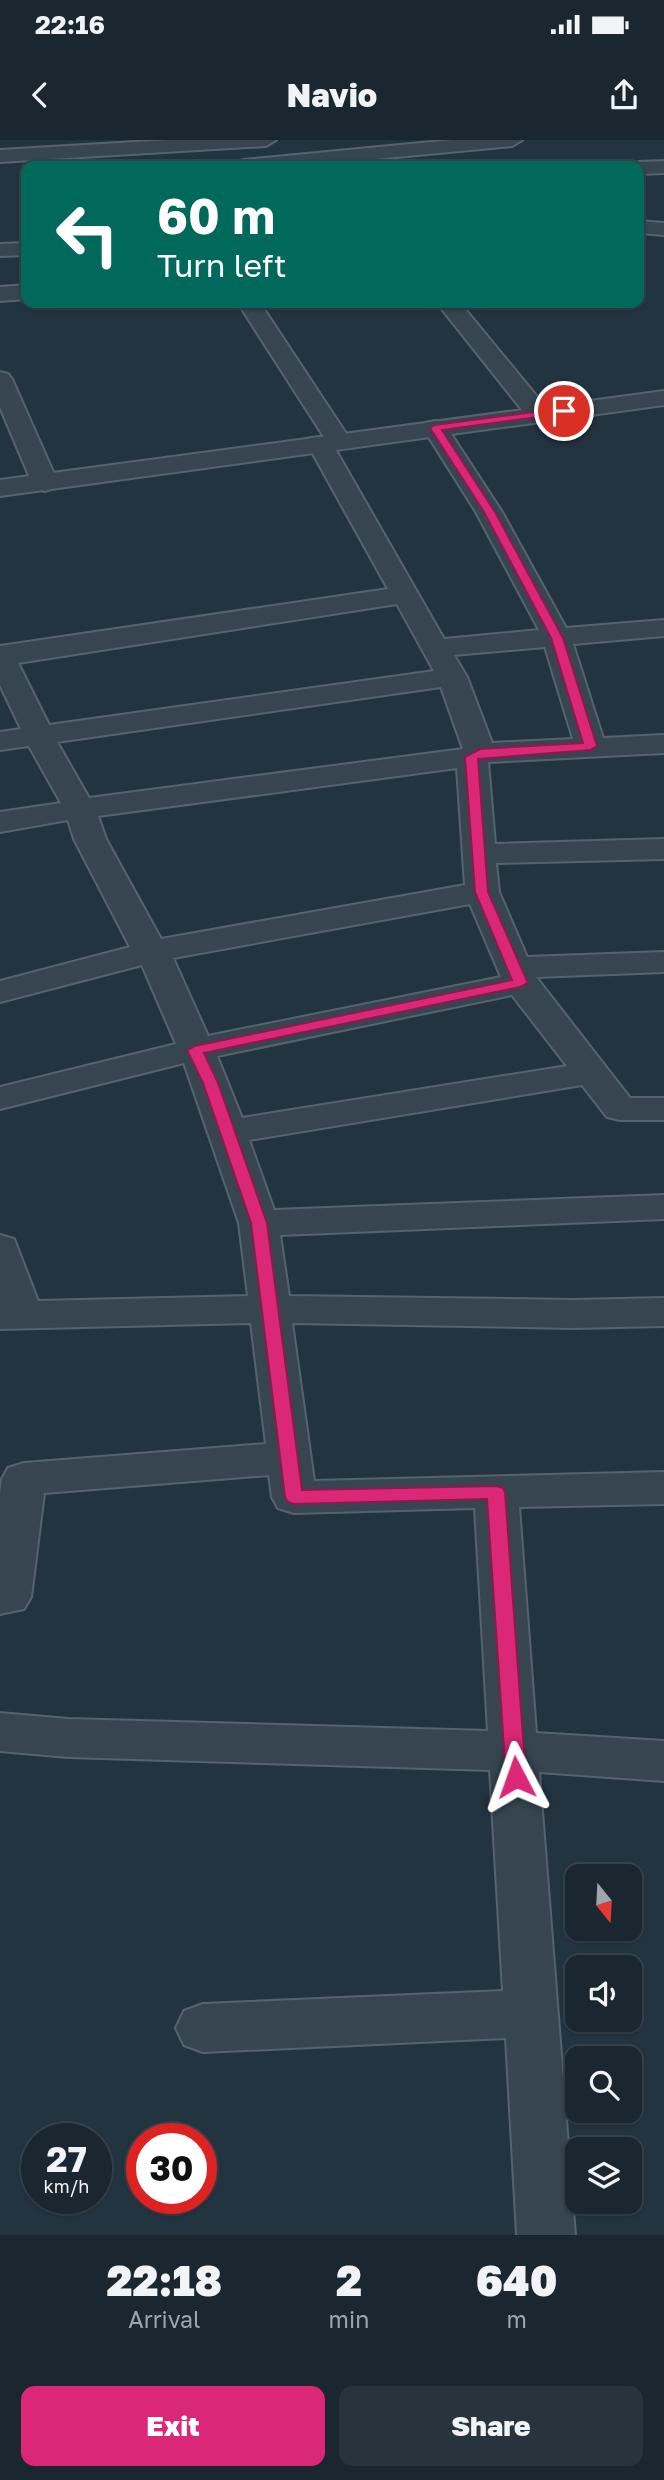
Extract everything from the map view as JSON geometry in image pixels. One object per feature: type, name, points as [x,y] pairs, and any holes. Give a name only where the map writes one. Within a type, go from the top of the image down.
[{"type":"street","points":[[0,156],[266,140]]},
{"type":"street","points":[[354,161],[420,158],[502,140],[515,149]]},
{"type":"street","points":[[228,141],[242,161]]},
{"type":"street","points":[[644,168],[664,167]]},
{"type":"street","points":[[644,227],[664,229]]},
{"type":"street","points":[[0,250],[21,249]]},
{"type":"street","points":[[0,295],[21,293]]},
{"type":"street","points":[[252,308],[329,442],[403,595],[452,677],[476,755],[482,892],[517,975],[620,1109],[664,1109]]},
{"type":"street","points":[[452,308],[539,415]]},
{"type":"street","points":[[0,380],[45,483]]},
{"type":"street","points":[[0,488],[664,398]]},
{"type":"street","points":[[435,428],[489,512],[557,638],[590,746]]},
{"type":"street","points":[[403,595],[0,657],[38,735],[80,809],[89,839],[141,938],[153,951],[211,1083],[259,1223],[294,1497],[664,1488]]},
{"type":"street","points":[[435,648],[664,628]]},
{"type":"street","points":[[0,741],[452,677]]},
{"type":"street","points":[[0,822],[476,755],[590,746],[664,744]]},
{"type":"street","points":[[479,853],[664,849]]},
{"type":"street","points":[[0,992],[153,951],[482,892]]},
{"type":"street","points":[[0,1098],[517,975],[664,962]]},
{"type":"street","points":[[227,1132],[591,1073]]},
{"type":"street","points":[[259,1223],[664,1207]]},
{"type":"street","points":[[0,1248],[12,1315],[270,1309],[574,1314],[664,1312]]},
{"type":"street","points":[[3,1606],[24,1479],[288,1458]]},
{"type":"street","points":[[496,1492],[546,2235]]},
{"type":"street","points":[[0,1732],[82,1738],[514,1751],[664,1761]]},
{"type":"street","points":[[203,2028],[532,2013]]},
{"type":"route","points":[[516,1777],[496,1492],[294,1497],[259,1223],[211,1083],[195,1050],[520,983],[482,892],[472,757],[480,753],[590,746],[557,638],[489,512],[435,428],[564,411]]}]
